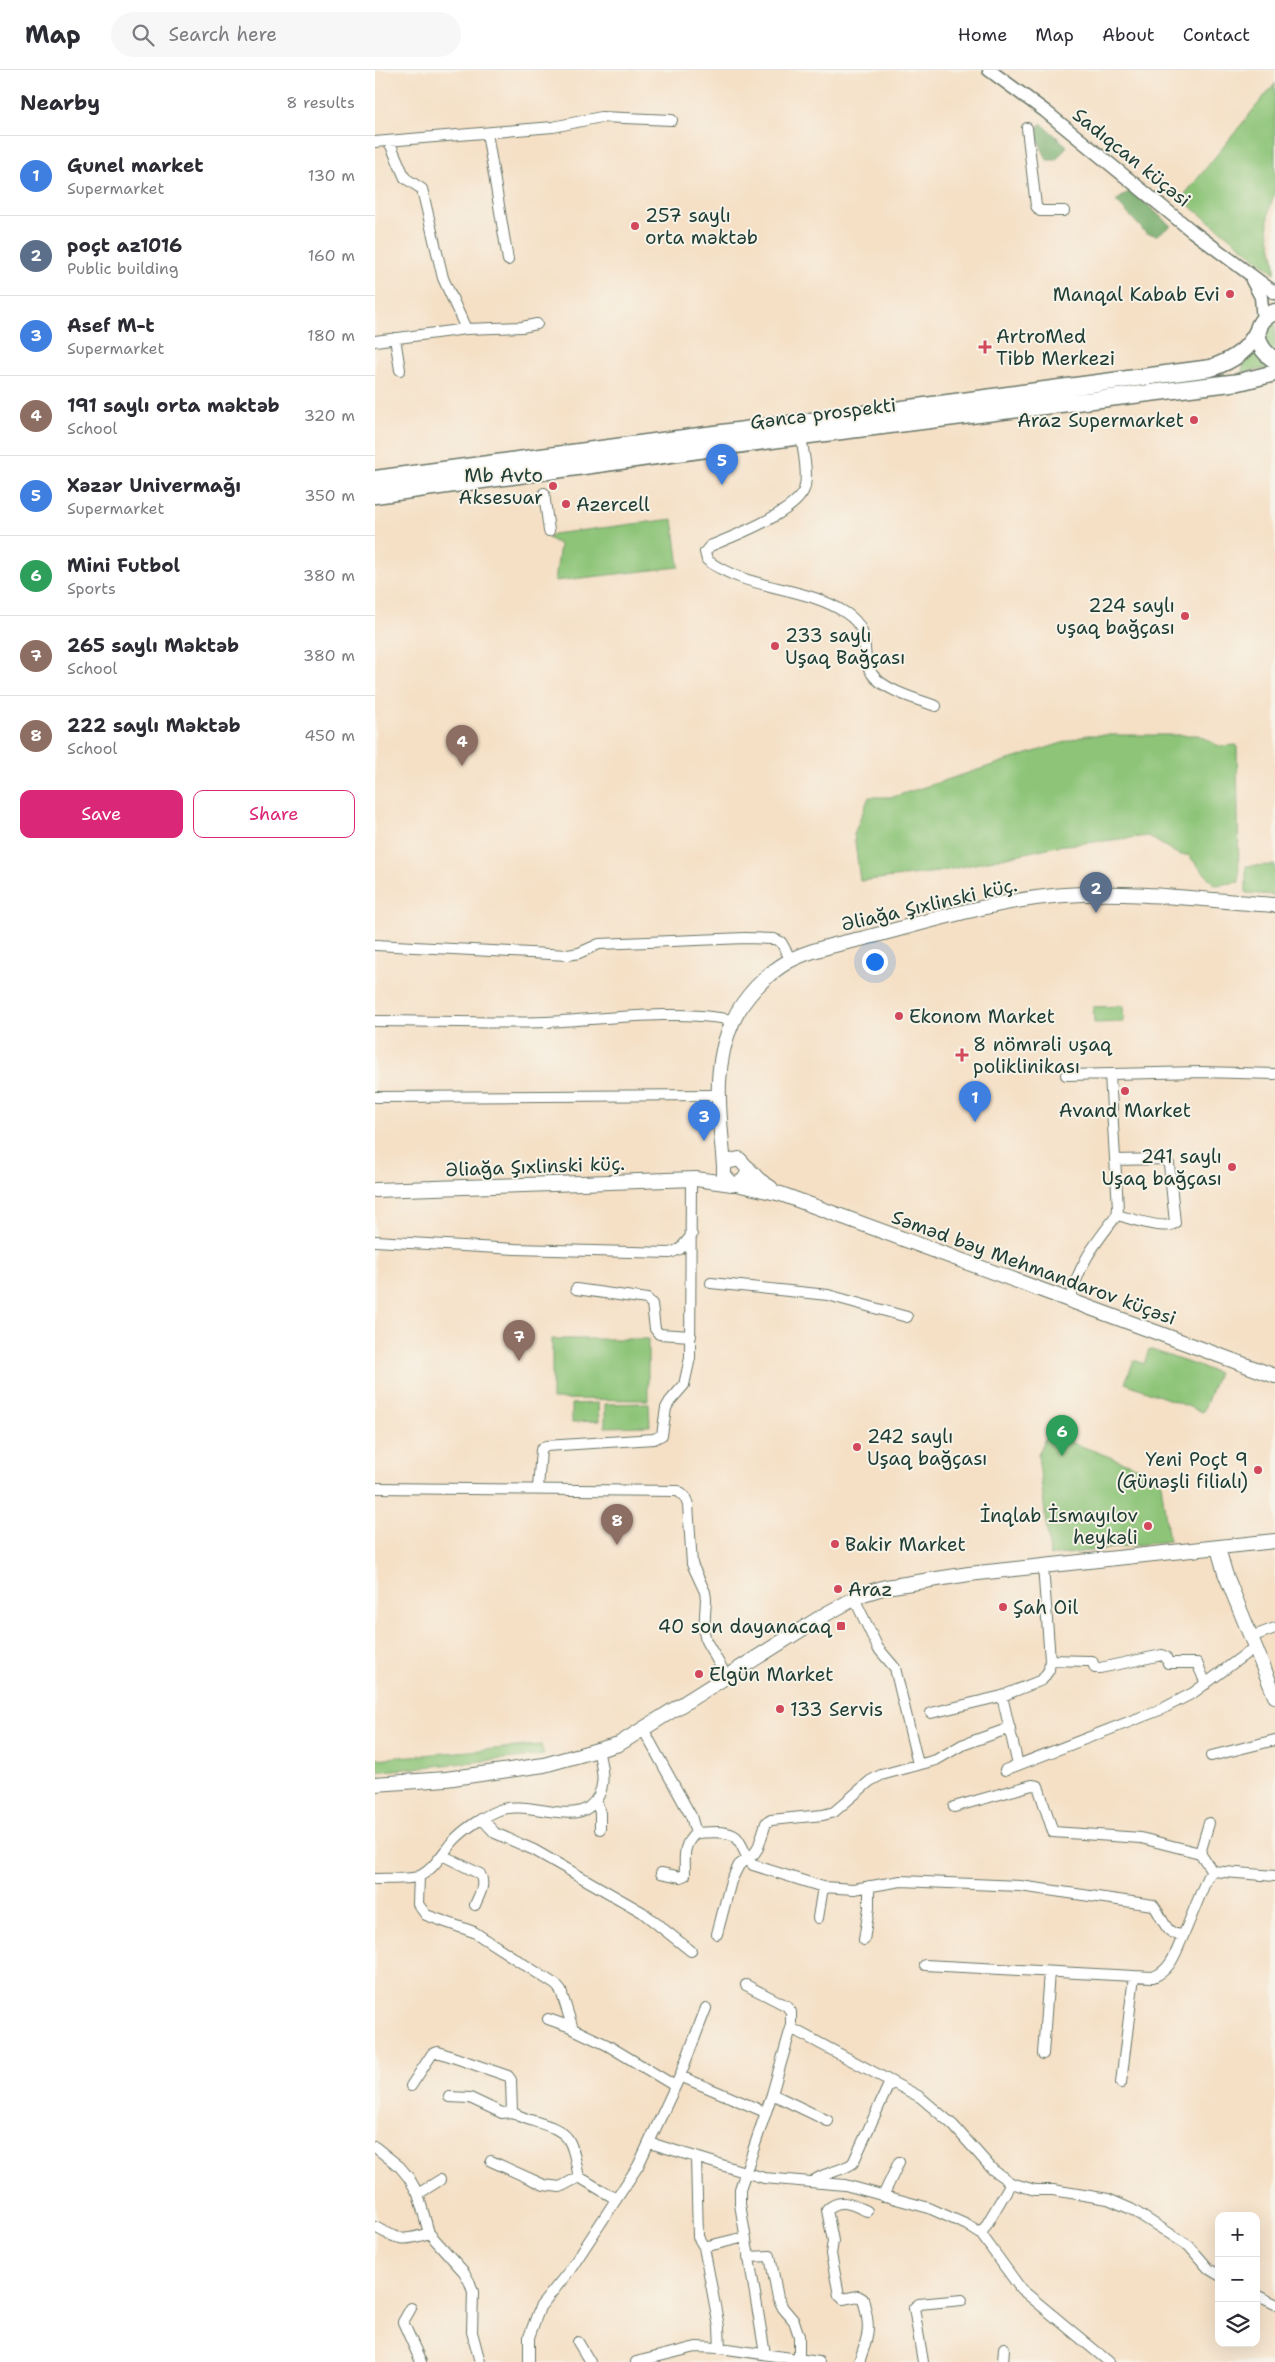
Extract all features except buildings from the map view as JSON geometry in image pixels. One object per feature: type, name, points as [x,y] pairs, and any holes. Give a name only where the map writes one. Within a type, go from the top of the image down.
[{"type":"main road","points":[[1266,320],[1258,342],[1267,355],[1275,360]]},
{"type":"main road","name":"Gəncə prospekti","points":[[375,479],[1211,368],[1246,350],[1266,320]]},
{"type":"main road","name":"Gəncə prospekti","points":[[375,495],[801,436],[1239,382],[1275,373]]},
{"type":"main road","name":"Əliağa Şıxlinski küç.","points":[[724,1166],[718,1095],[722,1056],[733,1020],[756,988],[772,973],[791,960],[835,946],[988,908],[1063,895],[1117,894],[1275,905]]},
{"type":"main road","points":[[722,1131],[745,1165],[759,1180],[781,1194]]},
{"type":"main road","points":[[693,1179],[724,1166],[735,1158],[745,1165],[747,1177],[734,1184]]},
{"type":"main road","points":[[724,1166],[725,1179],[734,1184]]},
{"type":"main road","points":[[693,1179],[734,1184],[781,1194]]},
{"type":"main road","name":"Əliağa Şıxlinski küç.","points":[[375,1190],[693,1179]]},
{"type":"main road","name":"Səməd bəy Mehmandarov küçəsi","points":[[781,1194],[1275,1376]]},
{"type":"main road","points":[[375,1784],[446,1779],[544,1766],[619,1744],[854,1598],[881,1588],[921,1580],[1275,1541]]},
{"type":"main road","points":[[1218,1548],[1225,1573],[1275,1696]]},
{"type":"street","name":"Sadıqcan küçəsi","points":[[989,70],[1045,111],[1249,275],[1275,293]]},
{"type":"street","points":[[375,142],[553,127],[601,117],[672,120]]},
{"type":"street","points":[[1027,128],[1036,206],[1040,211],[1064,211]]},
{"type":"street","points":[[487,133],[508,260]]},
{"type":"street","points":[[389,141],[405,178],[422,189],[443,278],[465,329]]},
{"type":"street","points":[[1249,275],[1261,297],[1266,320]]},
{"type":"street","points":[[375,341],[465,329],[522,327],[537,324]]},
{"type":"street","points":[[395,338],[400,370]]},
{"type":"street","points":[[801,436],[806,485],[801,496],[791,505],[763,522],[710,546],[705,552],[707,560],[730,573],[759,584],[802,595],[844,611],[852,617],[863,633],[871,674],[896,691],[936,706]]},
{"type":"street","points":[[544,493],[549,531]]},
{"type":"street","points":[[375,945],[568,955],[579,953],[599,944],[774,939],[781,942],[791,960]]},
{"type":"street","points":[[375,1021],[546,1022],[633,1016],[718,1017],[733,1020]]},
{"type":"street","points":[[1066,1075],[1201,1072],[1275,1074]]},
{"type":"street","points":[[1070,1301],[1075,1282],[1087,1253],[1117,1215],[1110,1075]]},
{"type":"street","points":[[375,1097],[718,1095]]},
{"type":"street","points":[[1115,1160],[1163,1159],[1169,1164],[1175,1223],[1171,1226],[1161,1226],[1117,1215]]},
{"type":"street","points":[[538,1488],[541,1450],[546,1446],[654,1439],[662,1435],[666,1408],[684,1386],[690,1358],[693,1179]]},
{"type":"street","points":[[375,1241],[515,1249],[671,1253],[680,1249],[692,1235]]},
{"type":"street","points":[[711,1283],[827,1295],[907,1317]]},
{"type":"street","points":[[576,1289],[647,1300],[652,1304],[655,1329],[659,1334],[691,1336]]},
{"type":"street","points":[[375,1488],[678,1490],[685,1497],[688,1504],[692,1564],[705,1592],[704,1632],[706,1641],[727,1676]]},
{"type":"street","points":[[931,1713],[1002,1696],[1042,1680],[1049,1670],[1050,1660],[1043,1566]]},
{"type":"street","points":[[854,1598],[877,1648],[895,1668],[918,1764]]},
{"type":"street","points":[[1005,1770],[1162,1709],[1193,1693],[1206,1684],[1253,1642],[1275,1628]]},
{"type":"street","points":[[1050,1660],[1088,1661],[1092,1662],[1095,1668],[1100,1668],[1162,1655],[1166,1657],[1168,1663],[1197,1663],[1206,1684]]},
{"type":"street","points":[[1002,1696],[1018,1765]]},
{"type":"street","points":[[717,1934],[731,1881],[739,1865],[746,1858],[755,1854],[766,1823],[771,1820],[834,1812],[881,1775],[936,1760],[961,1745],[1009,1728]]},
{"type":"street","points":[[643,1729],[691,1816],[696,1833]]},
{"type":"street","points":[[1211,1756],[1275,1740]]},
{"type":"street","points":[[375,1878],[419,1876],[455,1839],[481,1819],[509,1807],[570,1812],[581,1811],[589,1807],[596,1799],[603,1784],[603,1769],[598,1750]]},
{"type":"street","points":[[954,1807],[1032,1785],[1038,1786],[1053,1832],[1141,1838],[1200,1853],[1212,1872]]},
{"type":"street","points":[[596,1799],[600,1813],[600,1829]]},
{"type":"street","points":[[481,1819],[495,1833],[534,1850],[642,1912],[691,1951]]},
{"type":"street","points":[[1200,1853],[1209,1822]]},
{"type":"street","points":[[661,1873],[681,1877],[685,1874],[684,1849],[688,1840],[696,1833],[728,1833],[736,1837],[746,1858],[761,1869],[823,1886],[854,1889],[901,1881],[1020,1886],[1153,1905],[1172,1933],[1184,1934]]},
{"type":"street","points":[[442,1854],[480,1874],[483,1886],[475,1905]]},
{"type":"street","points":[[1212,1872],[1275,1876]]},
{"type":"street","points":[[925,1965],[1153,1977],[1160,1974],[1170,1965],[1207,1878],[1212,1872]]},
{"type":"street","points":[[419,1876],[419,1904],[426,1915],[474,1932],[556,1985],[561,1991],[571,2027]]},
{"type":"street","points":[[818,1918],[823,1886]]},
{"type":"street","points":[[864,1940],[869,1908],[869,1886]]},
{"type":"street","points":[[1043,2054],[1049,1972]]},
{"type":"street","points":[[1121,2084],[1134,1976]]},
{"type":"street","points":[[746,1985],[787,2006],[791,2012],[791,2028],[772,2094],[740,2189],[740,2204],[748,2257],[765,2354]]},
{"type":"street","points":[[529,2362],[529,2336],[540,2307],[570,2270],[650,2143],[678,2081],[706,2008]]},
{"type":"street","points":[[549,2019],[571,2027],[678,2081],[765,2112]]},
{"type":"street","points":[[791,2028],[920,2097],[953,2125],[993,2170],[1011,2183],[1035,2190],[1053,2190],[1108,2199],[1131,2209],[1189,2246],[1209,2269],[1215,2273]]},
{"type":"street","points":[[411,2086],[432,2054],[439,2052],[508,2076],[511,2080],[512,2112]]},
{"type":"street","points":[[812,2182],[817,2177],[844,2170],[853,2163],[889,2082]]},
{"type":"street","points":[[772,2094],[828,2121]]},
{"type":"street","points":[[449,2097],[470,2098],[502,2113],[512,2112],[560,2132],[569,2140],[579,2178],[616,2199]]},
{"type":"street","points":[[650,2143],[765,2178],[845,2186],[929,2208],[967,2225],[981,2234],[1021,2289],[1109,2362]]},
{"type":"street","points":[[375,2146],[400,2166],[409,2178],[418,2194],[429,2234],[464,2272],[470,2283],[473,2292],[472,2332],[480,2362]]},
{"type":"street","points":[[696,2157],[698,2237],[703,2247],[719,2327],[720,2348]]},
{"type":"street","points":[[491,2161],[544,2186],[560,2187],[579,2178]]},
{"type":"street","points":[[883,2196],[899,2162]]},
{"type":"street","points":[[418,2194],[440,2180]]},
{"type":"street","points":[[981,2234],[1011,2183]]},
{"type":"street","points":[[859,2362],[869,2333],[869,2319],[863,2299],[858,2296],[843,2298],[839,2295],[831,2254],[833,2241],[827,2210],[831,2205],[845,2202],[867,2211]]},
{"type":"street","points":[[375,2227],[398,2240],[408,2240],[429,2234]]},
{"type":"street","points":[[703,2247],[745,2237]]},
{"type":"street","points":[[748,2257],[770,2256],[778,2298],[783,2308],[793,2320],[799,2336],[799,2358]]},
{"type":"street","points":[[1260,2297],[1275,2304]]},
{"type":"street","points":[[923,2362],[914,2308],[919,2304],[962,2300]]},
{"type":"street","points":[[411,2308],[403,2322],[421,2362]]},
{"type":"street","points":[[578,2342],[590,2362]]},
{"type":"street","points":[[636,2362],[696,2347],[720,2348],[819,2362]]},
{"type":"street","points":[[1003,2348],[1003,2362]]},
{"type":"green space","points":[[1275,83],[1275,194],[1270,205],[1268,225],[1275,273],[1181,199]]},
{"type":"green space","points":[[1041,123],[1067,146],[1056,160],[1047,160],[1035,133]]},
{"type":"green space","points":[[1131,190],[1171,226],[1157,235],[1146,233],[1116,201]]},
{"type":"green space","points":[[1275,318],[1275,355],[1268,351],[1266,337],[1267,330]]},
{"type":"green space","points":[[1255,351],[1263,365],[1271,368],[1242,372],[1244,361]]},
{"type":"green space","points":[[673,519],[679,567],[555,581],[560,545],[548,538],[553,534]]},
{"type":"green space","points":[[1087,735],[1198,735],[1219,746],[1237,745],[1239,882],[1215,885],[1188,855],[1179,855],[1148,836],[1057,846],[938,872],[860,881],[854,834],[869,797],[893,797]]},
{"type":"green space","points":[[1275,865],[1275,895],[1246,893],[1246,866]]},
{"type":"green space","points":[[1123,1006],[1124,1022],[1094,1023],[1093,1007]]},
{"type":"green space","points":[[552,1339],[648,1339],[648,1400],[552,1399]]},
{"type":"green space","points":[[1149,1349],[1218,1373],[1203,1412],[1125,1383],[1134,1360],[1144,1364]]},
{"type":"green space","points":[[598,1403],[599,1421],[572,1422],[572,1404]]},
{"type":"green space","points":[[649,1403],[650,1426],[605,1427],[605,1404]]},
{"type":"green space","points":[[1047,1433],[1160,1476],[1169,1541],[1050,1556],[1038,1455]]},
{"type":"green space","points":[[541,1745],[544,1755],[375,1772],[375,1759]]},
{"type":"place","name":"257 saylı orta məktəb","points":[[635,226]]},
{"type":"place","name":"Manqal Kabab Evi","points":[[1230,294]]},
{"type":"place","name":"ArtroMed Tibb Merkezi","points":[[985,347]]},
{"type":"place","name":"Araz Supermarket","points":[[1194,420]]},
{"type":"place","name":"Xəzər Univermağı","points":[[722,485]]},
{"type":"place","name":"Mb Avto Aksesuar","points":[[553,486]]},
{"type":"place","name":"Azercell","points":[[566,504]]},
{"type":"place","name":"224 saylı uşaq bağçası","points":[[1185,616]]},
{"type":"place","name":"233 saylı Uşaq Bağçası","points":[[775,646]]},
{"type":"place","name":"191 saylı orta məktəb","points":[[462,766]]},
{"type":"place","name":"poçt az1016","points":[[1096,913]]},
{"type":"place","name":"Ekonom Market","points":[[899,1016]]},
{"type":"place","name":"8 nömrəli uşaq poliklinikası","points":[[962,1055]]},
{"type":"place","name":"Avand Market","points":[[1125,1091]]},
{"type":"place","name":"Gunel market","points":[[975,1122]]},
{"type":"place","name":"Asef M-t","points":[[704,1141]]},
{"type":"place","name":"241 saylı Uşaq bağçası","points":[[1232,1167]]},
{"type":"place","name":"265 saylı Məktəb","points":[[519,1361]]},
{"type":"place","name":"242 saylı Uşaq bağçası","points":[[857,1447]]},
{"type":"place","name":"Mini Futbol","points":[[1062,1456]]},
{"type":"place","name":"Yeni Poçt 9 (Günəşli filialı)","points":[[1258,1470]]},
{"type":"place","name":"İnqlab İsmayılov heykəli","points":[[1148,1526]]},
{"type":"place","name":"Bakir Market","points":[[835,1544]]},
{"type":"place","name":"222 saylı Məktəb","points":[[617,1545]]},
{"type":"place","name":"Araz","points":[[838,1589]]},
{"type":"place","name":"Şah Oil","points":[[1003,1607]]},
{"type":"place","name":"40 son dayanacaq","points":[[841,1626]]},
{"type":"place","name":"Elgün Market","points":[[699,1674]]},
{"type":"place","name":"133 Servis","points":[[780,1709]]}]
